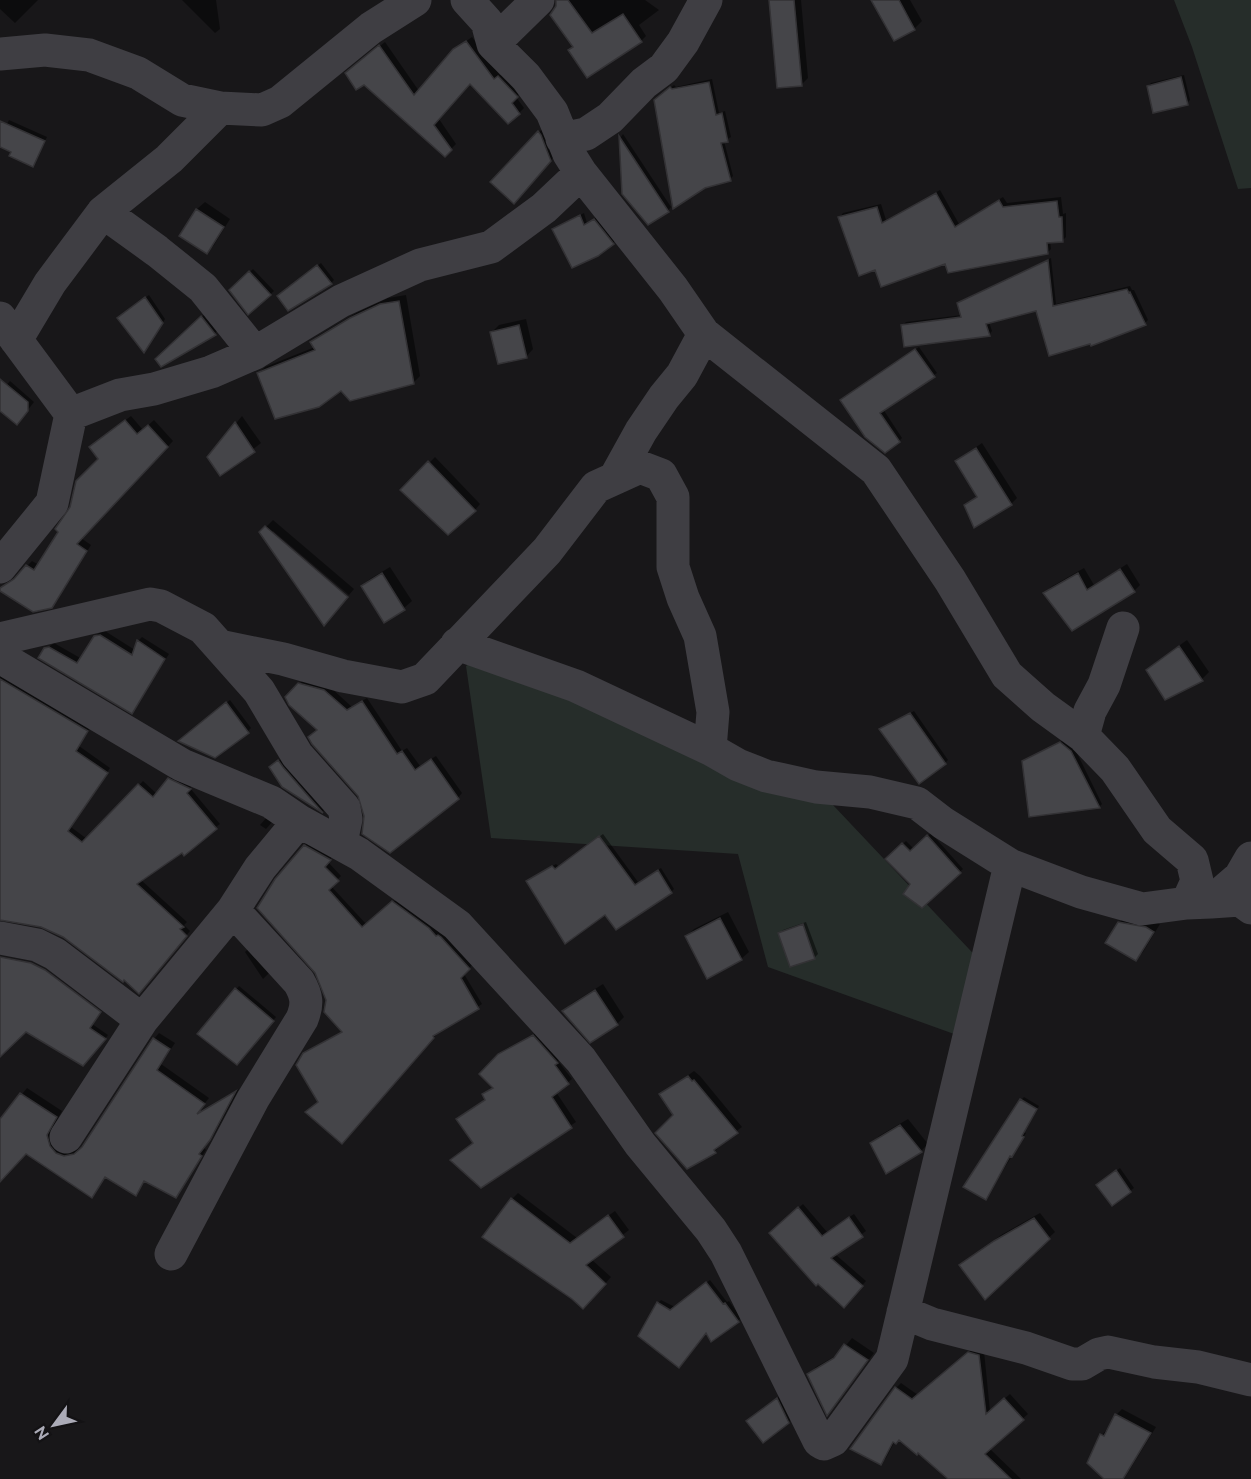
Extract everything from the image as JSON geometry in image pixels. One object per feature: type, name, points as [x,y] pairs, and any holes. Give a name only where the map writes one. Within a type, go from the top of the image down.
[{"type":"street","points":[[0,54],[45,50],[89,55],[138,73],[182,100],[220,108],[262,110],[280,102],[371,28],[415,0]]},
{"type":"street","points":[[467,0],[487,22],[493,44],[526,77],[552,112],[562,139],[581,173],[673,289],[704,334],[876,470],[950,580],[1007,675],[1043,707],[1083,736],[1115,769],[1156,830],[1192,860],[1199,903]]},
{"type":"street","points":[[493,44],[538,0]]},
{"type":"street","points":[[562,139],[586,134],[610,118],[644,83],[664,68],[683,42],[706,0]]},
{"type":"street","points":[[0,567],[52,503],[71,414],[8,329],[50,283],[103,212],[169,159],[220,108]]},
{"type":"street","points":[[71,414],[120,395],[154,389],[211,372],[255,353],[340,301],[420,265],[491,246],[544,208],[581,173]]},
{"type":"street","points":[[103,212],[203,288],[255,353]]},
{"type":"street","points":[[615,478],[641,431],[664,396],[682,375],[704,334]]},
{"type":"street","points":[[219,646],[283,659],[343,676],[402,687],[424,679],[547,551],[596,487],[640,468],[661,475],[673,497],[673,567],[683,598],[700,636],[713,712],[710,749]]},
{"type":"street","points":[[0,639],[150,604],[161,606],[203,628],[259,691],[297,755],[344,808],[346,819],[341,843]]},
{"type":"street","points":[[1083,736],[1090,711],[1104,685],[1123,628]]},
{"type":"street","points":[[457,644],[576,686],[710,749],[738,765],[766,776],[816,787],[870,792],[917,803],[943,823],[1010,865],[1081,892],[1142,909],[1240,900],[1251,908]]},
{"type":"street","points":[[0,657],[182,765],[271,802],[299,821],[341,843],[456,925],[581,1060],[640,1144],[711,1230],[726,1253],[819,1441],[824,1444],[833,1440],[892,1359],[1010,865]]},
{"type":"street","points":[[66,1137],[142,1020],[233,910],[260,868],[299,821]]},
{"type":"street","points":[[1199,903],[1240,877],[1251,858]]},
{"type":"street","points":[[171,1254],[253,1099],[306,1009],[307,995],[299,982],[233,910]]},
{"type":"street","points":[[0,938],[38,945],[55,954],[142,1020]]},
{"type":"street","points":[[903,1312],[932,1324],[1026,1348],[1072,1364],[1082,1364],[1099,1354],[1108,1352],[1154,1362],[1198,1367],[1251,1380]]},
{"type":"shaded area","points":[[1174,0],[1251,0],[1251,188],[1238,189],[1192,47]]},
{"type":"shaded area","points":[[485,654],[816,787],[986,967],[968,1039],[768,967],[738,854],[491,838],[466,666]]},
{"type":"building","points":[[556,0],[568,0],[592,33],[623,14],[642,42],[587,78],[568,50],[573,47],[550,15],[556,6]]},
{"type":"building","points":[[769,0],[794,0],[802,86],[777,88]]},
{"type":"building","points":[[871,0],[899,0],[915,30],[894,41]]},
{"type":"building","points":[[466,41],[494,79],[498,76],[518,97],[512,103],[520,114],[508,124],[470,84],[434,125],[452,150],[445,157],[364,85],[356,90],[345,73],[379,45],[414,95],[453,49]]},
{"type":"building","points":[[1181,77],[1188,105],[1153,113],[1147,86]]},
{"type":"building","points":[[709,82],[716,115],[722,113],[728,142],[721,143],[731,181],[705,188],[673,209],[654,100],[670,87],[672,89]]},
{"type":"building","points":[[0,121],[45,141],[33,167],[9,156],[11,152],[0,147]]},
{"type":"building","points":[[538,131],[551,161],[514,204],[490,182]]},
{"type":"building","points":[[619,136],[669,212],[648,225],[622,194]]},
{"type":"building","points":[[936,193],[955,227],[999,200],[1003,207],[1057,201],[1059,217],[1062,217],[1063,242],[1047,243],[1048,254],[948,273],[945,264],[881,287],[875,270],[859,276],[838,217],[877,207],[882,223]]},
{"type":"building","points":[[196,209],[224,227],[207,254],[179,236]]},
{"type":"building","points":[[580,215],[584,225],[594,219],[614,244],[598,256],[572,268],[552,229]]},
{"type":"building","points":[[1048,260],[1053,306],[1127,289],[1146,325],[1091,346],[1090,344],[1049,356],[1036,311],[986,324],[990,336],[904,347],[901,325],[961,317],[957,303]]},
{"type":"building","points":[[317,265],[332,284],[288,311],[277,296]]},
{"type":"building","points":[[249,271],[271,295],[248,315],[229,290]]},
{"type":"building","points":[[145,297],[163,323],[144,353],[117,318]]},
{"type":"building","points":[[399,301],[414,384],[350,401],[341,391],[319,407],[275,419],[257,373],[315,350],[310,342],[350,318],[380,304]]},
{"type":"building","points":[[201,316],[216,335],[161,367],[155,359]]},
{"type":"building","points":[[519,325],[527,358],[498,364],[490,332]]},
{"type":"building","points":[[915,349],[935,377],[880,413],[900,442],[885,453],[865,437],[840,400]]},
{"type":"building","points":[[0,379],[28,402],[28,411],[17,425],[0,411]]},
{"type":"building","points":[[125,420],[137,434],[148,425],[168,447],[77,544],[87,551],[52,608],[33,612],[0,591],[0,588],[14,579],[26,565],[34,570],[58,532],[55,529],[70,507],[76,481],[98,459],[89,447]]},
{"type":"building","points":[[235,422],[255,452],[220,476],[207,457]]},
{"type":"building","points":[[976,448],[1012,505],[974,528],[964,505],[977,497],[955,461]]},
{"type":"building","points":[[428,461],[476,511],[448,535],[400,490]]},
{"type":"building","points":[[265,526],[348,597],[324,626],[259,532]]},
{"type":"building","points":[[1120,569],[1135,592],[1072,631],[1043,593],[1078,573],[1087,590]]},
{"type":"building","points":[[382,573],[405,610],[384,623],[361,586]]},
{"type":"building","points":[[100,635],[132,655],[137,640],[165,659],[132,714],[38,658],[44,648],[49,647],[77,663],[94,636]]},
{"type":"building","points":[[1179,646],[1203,681],[1165,700],[1146,670]]},
{"type":"building","points":[[0,679],[88,731],[76,751],[108,773],[68,831],[82,842],[138,784],[153,797],[168,778],[191,789],[187,793],[217,829],[184,856],[182,853],[137,884],[184,927],[180,929],[187,936],[139,994],[124,980],[123,982],[63,937],[41,927],[0,920]]},
{"type":"building","points":[[298,683],[324,690],[347,710],[362,701],[397,754],[402,751],[415,770],[431,759],[459,799],[390,853],[362,834],[364,816],[358,796],[312,744],[308,737],[317,730],[289,705],[285,697]]},
{"type":"building","points":[[226,702],[249,733],[215,758],[178,741]]},
{"type":"building","points":[[910,713],[946,764],[919,784],[879,729]]},
{"type":"building","points":[[1060,742],[1071,751],[1100,808],[1029,817],[1022,761]]},
{"type":"building","points":[[278,760],[323,813],[282,787],[269,767]]},
{"type":"building","points":[[927,835],[961,873],[922,908],[903,894],[910,884],[885,859],[902,843],[910,851]]},
{"type":"building","points":[[599,836],[635,885],[658,870],[672,893],[616,930],[605,915],[565,944],[526,881],[552,866],[555,869]]},
{"type":"building","points":[[304,845],[331,860],[325,867],[339,881],[329,890],[362,927],[392,901],[429,928],[436,936],[441,937],[470,969],[461,978],[479,1009],[433,1036],[434,1038],[342,1144],[305,1112],[318,1102],[296,1065],[303,1053],[342,1032],[324,1012],[326,1000],[315,973],[257,908],[275,879]]},
{"type":"building","points":[[720,918],[742,960],[707,979],[685,936]]},
{"type":"building","points":[[1118,922],[1146,927],[1154,932],[1136,961],[1105,943]]},
{"type":"building","points":[[803,924],[815,959],[790,967],[778,933]]},
{"type":"building","points":[[0,957],[31,963],[45,970],[101,1012],[90,1028],[106,1039],[83,1066],[26,1032],[0,1057]]},
{"type":"building","points":[[235,988],[274,1021],[237,1065],[197,1034]]},
{"type":"building","points":[[595,990],[618,1025],[590,1043],[562,1011]]},
{"type":"building","points":[[533,1035],[558,1063],[555,1065],[569,1084],[552,1097],[572,1128],[481,1188],[450,1160],[473,1143],[456,1119],[485,1100],[482,1094],[493,1088],[479,1074],[498,1054]]},
{"type":"building","points":[[153,1038],[170,1049],[157,1070],[205,1104],[197,1114],[236,1091],[210,1140],[199,1154],[202,1156],[176,1198],[144,1181],[136,1196],[105,1177],[92,1198],[26,1154],[0,1182],[0,1119],[20,1093],[57,1117],[47,1135],[50,1146],[56,1153],[64,1156],[74,1154],[82,1147]]},
{"type":"building","points":[[688,1076],[692,1081],[694,1080],[738,1133],[714,1150],[716,1153],[687,1169],[655,1133],[673,1115],[659,1094]]},
{"type":"building","points":[[1020,1099],[1037,1109],[1022,1136],[1024,1137],[1012,1157],[1010,1156],[986,1200],[963,1187]]},
{"type":"building","points":[[900,1125],[922,1152],[886,1174],[870,1143]]},
{"type":"building","points":[[1116,1170],[1131,1192],[1112,1206],[1096,1185]]},
{"type":"building","points":[[511,1198],[570,1243],[608,1215],[624,1237],[586,1265],[606,1284],[583,1309],[482,1237]]},
{"type":"building","points":[[798,1207],[822,1236],[849,1217],[863,1237],[831,1258],[863,1286],[844,1308],[818,1284],[816,1286],[769,1233]]},
{"type":"building","points":[[1034,1218],[1050,1239],[985,1300],[959,1265]]},
{"type":"building","points":[[706,1282],[739,1322],[711,1342],[706,1333],[679,1368],[638,1336],[657,1302],[670,1310]]},
{"type":"building","points":[[844,1344],[868,1360],[827,1416],[807,1374],[834,1358]]},
{"type":"building","points":[[968,1352],[979,1355],[986,1414],[1004,1398],[1024,1420],[985,1454],[1011,1479],[948,1479],[899,1440],[896,1444],[893,1442],[881,1465],[850,1449],[895,1387],[912,1399]]},
{"type":"building","points":[[777,1398],[789,1423],[763,1443],[746,1421]]},
{"type":"building","points":[[1115,1414],[1151,1433],[1123,1479],[1104,1479],[1087,1463],[1100,1434],[1104,1436]]}]
